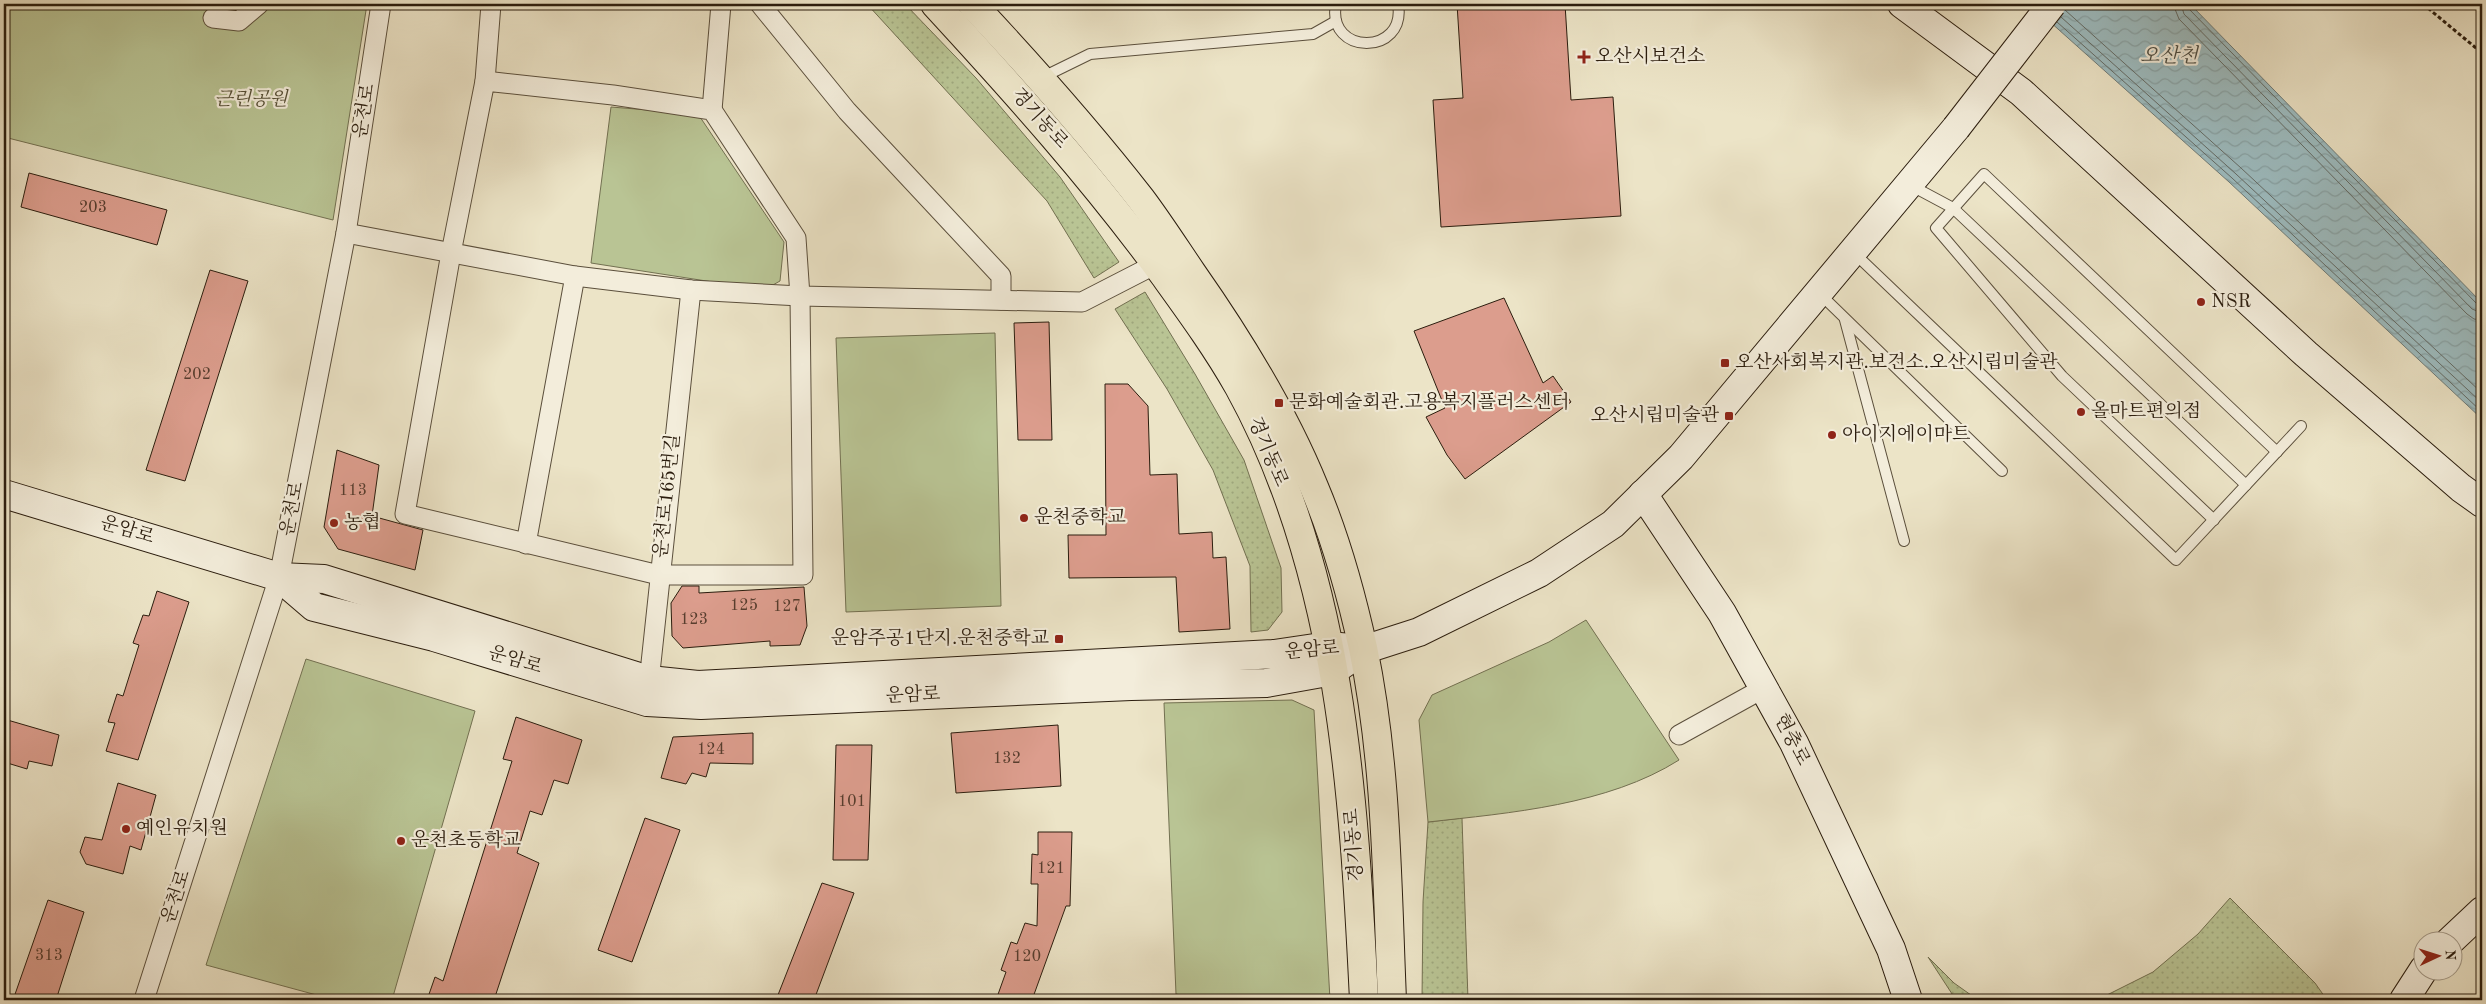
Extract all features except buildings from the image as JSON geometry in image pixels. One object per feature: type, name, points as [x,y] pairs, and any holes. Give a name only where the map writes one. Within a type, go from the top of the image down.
[{"type":"main road","name":"경기동로","points":[[935,4],[1030,86],[1143,201],[1215,305],[1248,358],[1284,422],[1314,486],[1341,563],[1363,650],[1378,742],[1385,830],[1392,1000]]},
{"type":"main road","name":"경기동로","points":[[972,4],[1030,86],[1097,187],[1204,330],[1234,380],[1270,453],[1297,524],[1316,588],[1331,659],[1353,805],[1364,1000]]},
{"type":"street","points":[[213,18],[239,21],[259,4]]},
{"type":"street","name":"운천로","points":[[144,1000],[280,577],[346,233],[381,4]]},
{"type":"street","points":[[491,4],[484,81],[404,514],[659,575],[804,575],[800,296],[796,238],[712,110],[721,4]]},
{"type":"street","points":[[760,4],[847,110],[1001,276],[1001,300]]},
{"type":"street","points":[[1902,4],[2021,92],[2306,354],[2461,488],[2482,503]]},
{"type":"street","points":[[1363,650],[1419,632],[1540,573],[1612,524],[1681,457],[1956,128],[2052,4]]},
{"type":"street","points":[[484,81],[613,95],[712,110]]},
{"type":"street","points":[[346,233],[575,276],[691,290],[800,296],[1082,302],[1156,264]]},
{"type":"street","points":[[526,544],[575,276]]},
{"type":"street","name":"운천로165번길","points":[[648,691],[691,290]]},
{"type":"street","name":"운암로","points":[[4,494],[280,577],[324,579],[648,691],[698,685],[1244,656],[1331,659],[1363,650]]},
{"type":"street","name":"현충로","points":[[1643,494],[1722,613],[1794,742],[1891,948],[1908,1000]]},
{"type":"street","points":[[1679,735],[1764,688]]},
{"type":"street","points":[[2460,932],[2482,911]]},
{"type":"street","points":[[2404,1000],[2416,982]]},
{"type":"lane","points":[[1336,4],[1336,21],[1348,38],[1357,42],[1377,42],[1393,30],[1398,21],[1398,4]]},
{"type":"lane","points":[[1030,86],[1090,54],[1313,34],[1336,21]]},
{"type":"lane","points":[[2214,520],[2062,376],[1936,228],[1984,174],[2277,452]]},
{"type":"lane","points":[[1909,184],[1953,208],[2246,485]]},
{"type":"lane","points":[[1852,252],[2176,560],[2301,426]]},
{"type":"lane","points":[[1819,293],[2002,471]]},
{"type":"lane","points":[[1845,319],[1904,541]]},
{"type":"path","points":[[2423,4],[2482,54]]},
{"type":"green space","name":"근린공원","points":[[4,4],[367,4],[333,220],[4,137]]},
{"type":"green space","points":[[867,4],[905,4],[976,78],[1060,177],[1119,262],[1094,278],[1047,201]]},
{"type":"green space","points":[[611,107],[698,114],[784,242],[780,281],[764,290],[591,263]]},
{"type":"green space","points":[[1145,292],[1244,460],[1281,568],[1282,612],[1268,630],[1251,632],[1250,566],[1213,470],[1167,389],[1115,309]]},
{"type":"green space","points":[[995,333],[1001,606],[846,612],[836,338]]},
{"type":"green space","points":[[1586,620],[1679,760],[1651,775],[1590,797],[1525,810],[1428,822],[1419,720],[1432,695],[1549,642]]},
{"type":"green space","points":[[306,659],[475,711],[392,1000],[335,1000],[206,965]]},
{"type":"green space","points":[[1292,700],[1314,710],[1330,1000],[1208,1000],[1176,994],[1164,703]]},
{"type":"green space","points":[[1462,818],[1468,1000],[1422,1000],[1423,902],[1428,822]]},
{"type":"green space","points":[[2230,898],[2315,983],[2327,1000],[2097,1000],[2153,972],[2198,934]]},
{"type":"green space","points":[[1928,957],[1954,983],[1978,1000],[1956,1000]]},
{"type":"water","name":"오산천","points":[[2030,4],[2190,4],[2482,303],[2482,419],[2229,182]]},
{"type":"place","name":"오산시보건소","points":[[1584,57]]},
{"type":"place","name":"NSR","points":[[2201,302]]},
{"type":"place","name":"오산사회복지관.보건소.오산시립미술관","points":[[1725,363]]},
{"type":"place","name":"문화예술회관.고용복지플러스센터","points":[[1279,403]]},
{"type":"place","name":"올마트편의점","points":[[2081,412]]},
{"type":"place","name":"오산시립미술관","points":[[1729,416]]},
{"type":"place","name":"아이지에이마트","points":[[1832,435]]},
{"type":"place","name":"운천중학교","points":[[1024,518]]},
{"type":"place","name":"농협","points":[[334,523]]},
{"type":"place","name":"운암주공1단지.운천중학교","points":[[1059,639]]},
{"type":"place","name":"예인유치원","points":[[126,829]]},
{"type":"place","name":"운천초등학교","points":[[401,841]]}]
